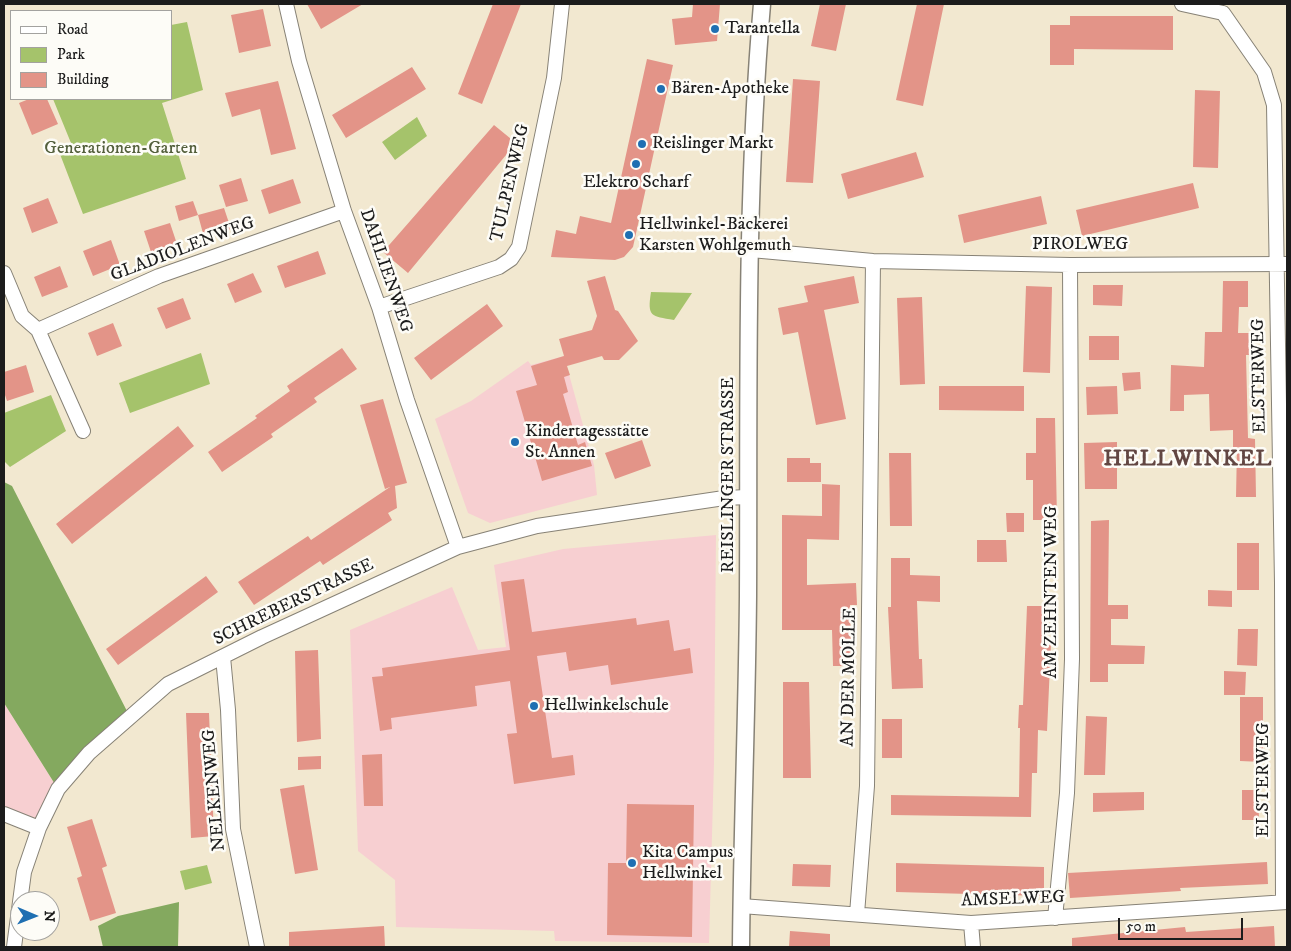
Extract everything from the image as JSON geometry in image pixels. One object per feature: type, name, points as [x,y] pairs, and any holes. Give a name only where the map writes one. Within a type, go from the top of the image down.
[{"type":"street","name":"DAHLIENWEG","points":[[286,4],[299,62],[344,211],[357,252],[379,307],[407,400],[458,547]]},
{"type":"street","name":"TULPENWEG","points":[[379,307],[499,267],[511,259],[519,247],[554,78],[562,4]]},
{"type":"street","name":"REISLINGER STRASSE","points":[[741,947],[748,657],[751,250],[756,87],[762,4]]},
{"type":"street","points":[[1182,4],[1224,8]]},
{"type":"street","name":"ELSTERWEG","points":[[1224,8],[1264,72],[1274,105],[1282,264],[1282,593],[1285,902]]},
{"type":"street","name":"GLADIOLENWEG","points":[[38,330],[158,276],[344,211]]},
{"type":"street","name":"PIROLWEG","points":[[751,250],[873,261],[1070,265],[1282,264]]},
{"type":"street","name":"AN DER MOLLE","points":[[857,914],[867,786],[873,261]]},
{"type":"street","name":"AM ZEHNTEN WEG","points":[[1055,918],[1067,793],[1072,659],[1070,265]]},
{"type":"street","points":[[4,273],[22,316],[38,330],[83,431]]},
{"type":"street","name":"SCHREBERSTRASSE","points":[[11,945],[24,872],[39,828],[58,789],[89,754],[168,684],[357,593],[458,547],[537,526],[716,499],[748,497]]},
{"type":"street","name":"NELKENWEG","points":[[223,657],[228,710],[233,829],[257,947]]},
{"type":"street","points":[[4,814],[39,828]]},
{"type":"street","name":"AMSELWEG","points":[[741,906],[971,923],[1285,902]]},
{"type":"street","points":[[971,923],[973,947]]},
{"type":"shaded area","name":"Kindertagesstätte St. Annen","points":[[564,356],[594,465],[597,495],[490,523],[468,513],[435,419],[471,401],[528,361],[531,365]]},
{"type":"shaded area","name":"Hellwinkelschule","points":[[716,535],[714,763],[709,943],[555,941],[554,931],[396,927],[395,880],[358,851],[350,630],[452,587],[478,650],[506,647],[494,565],[563,549]]},
{"type":"shaded area","points":[[4,703],[58,789],[39,828],[4,812]]},
{"type":"green space","name":"Generationen-Garten","points":[[187,22],[203,90],[172,100],[172,25]]},
{"type":"green space","name":"Generationen-Garten","points":[[53,100],[171,100],[162,103],[186,179],[83,214],[58,149],[71,143]]},
{"type":"green space","points":[[417,117],[427,136],[395,160],[382,142]]},
{"type":"green space","points":[[651,292],[692,293],[674,320],[652,314],[650,311]]},
{"type":"green space","points":[[201,353],[210,384],[130,413],[119,383]]},
{"type":"green space","points":[[51,395],[66,431],[10,467],[4,461],[4,413]]},
{"type":"green space","points":[[4,482],[12,486],[130,717],[58,789],[4,703]]},
{"type":"green space","points":[[207,865],[212,883],[185,890],[180,871]]},
{"type":"green space","points":[[179,902],[178,947],[103,947],[98,926],[118,916]]},
{"type":"building","points":[[307,4],[363,4],[321,29]]},
{"type":"building","points":[[493,4],[521,4],[482,104],[458,94]]},
{"type":"building","points":[[693,4],[720,4],[717,41],[675,45],[672,19],[692,17]]},
{"type":"building","points":[[820,4],[846,4],[836,51],[811,46]]},
{"type":"building","points":[[917,4],[944,4],[923,106],[896,100]]},
{"type":"building","points":[[263,9],[271,46],[239,53],[231,15]]},
{"type":"building","points":[[1070,16],[1173,16],[1173,50],[1074,49],[1074,65],[1050,65],[1050,25],[1070,25]]},
{"type":"building","name":"Reislinger Markt","points":[[647,59],[673,65],[633,247],[624,257],[615,260],[551,257],[556,230],[576,234],[580,216],[611,223]]},
{"type":"building","points":[[412,67],[426,89],[346,138],[332,115]]},
{"type":"building","points":[[793,79],[820,81],[813,183],[786,182]]},
{"type":"building","points":[[278,81],[296,149],[271,155],[260,109],[232,117],[225,93]]},
{"type":"building","points":[[1195,90],[1220,91],[1218,168],[1193,167]]},
{"type":"building","points":[[26,100],[47,100],[58,124],[32,135],[19,103]]},
{"type":"building","points":[[494,125],[516,143],[408,273],[383,252]]},
{"type":"building","points":[[916,152],[924,177],[848,199],[841,174]]},
{"type":"building","points":[[241,178],[248,201],[226,207],[219,185]]},
{"type":"building","points":[[293,179],[301,203],[269,214],[261,190]]},
{"type":"building","points":[[1193,183],[1199,208],[1082,236],[1076,210]]},
{"type":"building","points":[[1041,196],[1047,224],[964,243],[958,215]]},
{"type":"building","points":[[48,198],[58,223],[32,233],[23,208]]},
{"type":"building","points":[[193,201],[198,215],[179,221],[175,206]]},
{"type":"building","points":[[224,208],[231,229],[204,237],[198,215]]},
{"type":"building","points":[[170,223],[178,247],[152,255],[144,231]]},
{"type":"building","points":[[111,240],[120,265],[93,276],[83,251]]},
{"type":"building","points":[[318,251],[326,274],[285,288],[277,266]]},
{"type":"building","points":[[60,266],[68,287],[42,297],[34,277]]},
{"type":"building","points":[[253,273],[262,292],[235,303],[227,284]]},
{"type":"building","points":[[605,276],[615,310],[618,311],[638,341],[619,360],[604,360],[602,356],[567,366],[570,375],[564,377],[568,392],[563,394],[578,445],[585,442],[592,466],[542,481],[516,391],[537,385],[531,366],[564,356],[559,339],[592,330],[597,316],[587,281]]},
{"type":"building","points":[[854,276],[859,303],[824,310],[846,419],[816,425],[798,332],[783,335],[778,308],[808,302],[804,286]]},
{"type":"building","points":[[1223,281],[1248,281],[1248,307],[1239,307],[1238,333],[1250,333],[1250,355],[1246,355],[1248,438],[1255,439],[1256,497],[1236,497],[1237,447],[1233,447],[1233,430],[1210,431],[1209,394],[1184,395],[1184,411],[1170,411],[1171,365],[1204,367],[1205,332],[1222,332]]},
{"type":"building","points":[[1093,285],[1123,285],[1122,306],[1093,305]]},
{"type":"building","points":[[1026,286],[1052,287],[1050,373],[1023,372]]},
{"type":"building","points":[[922,297],[925,384],[900,385],[897,298]]},
{"type":"building","points":[[183,298],[191,319],[166,329],[157,308]]},
{"type":"building","points":[[487,304],[503,326],[431,380],[414,358]]},
{"type":"building","points":[[113,323],[122,346],[97,356],[88,333]]},
{"type":"building","points":[[1089,336],[1119,336],[1119,360],[1089,360]]},
{"type":"building","points":[[342,348],[357,369],[314,398],[317,402],[271,434],[273,437],[222,472],[208,452],[257,418],[255,416],[290,391],[287,386]]},
{"type":"building","points":[[26,365],[34,392],[7,401],[4,392],[4,372]]},
{"type":"building","points":[[1140,372],[1141,389],[1124,391],[1122,373]]},
{"type":"building","points":[[939,386],[1024,386],[1024,411],[939,410]]},
{"type":"building","points":[[1117,386],[1118,414],[1087,415],[1086,387]]},
{"type":"building","points":[[383,399],[407,483],[395,486],[397,508],[388,513],[392,520],[323,565],[320,561],[254,605],[238,582],[308,536],[311,540],[390,487],[385,489],[360,405]]},
{"type":"building","points":[[1036,418],[1055,418],[1057,520],[1033,520],[1033,480],[1026,480],[1026,453],[1036,453]]},
{"type":"building","points":[[178,426],[194,446],[72,544],[56,524]]},
{"type":"building","points":[[642,440],[651,466],[615,479],[605,453]]},
{"type":"building","points":[[1117,442],[1117,489],[1085,489],[1084,443]]},
{"type":"building","points":[[889,453],[911,453],[912,526],[890,526]]},
{"type":"building","points":[[787,458],[810,458],[810,463],[821,463],[821,482],[787,482]]},
{"type":"building","points":[[822,484],[840,485],[839,540],[807,539],[807,585],[856,583],[857,605],[850,605],[851,666],[833,666],[832,630],[782,630],[782,515],[822,516]]},
{"type":"building","points":[[1006,513],[1024,513],[1024,532],[1007,532]]},
{"type":"building","points":[[1109,520],[1108,605],[1128,605],[1128,619],[1111,619],[1111,645],[1145,646],[1144,664],[1108,664],[1108,682],[1090,682],[1091,521]]},
{"type":"building","points":[[977,540],[1006,540],[1007,562],[977,562]]},
{"type":"building","points":[[1237,543],[1259,543],[1259,590],[1237,590]]},
{"type":"building","points":[[891,558],[910,558],[910,575],[940,576],[940,602],[917,601],[919,659],[922,659],[923,688],[892,689],[888,607],[891,607]]},
{"type":"building","points":[[206,576],[218,592],[118,665],[106,649]]},
{"type":"building","points":[[524,579],[532,632],[636,618],[637,625],[669,620],[674,651],[690,648],[693,673],[611,685],[608,665],[569,671],[566,652],[537,656],[552,758],[573,755],[575,775],[514,784],[507,734],[517,733],[510,681],[475,686],[477,706],[391,718],[392,729],[380,731],[372,677],[383,676],[382,668],[510,650],[501,582]]},
{"type":"building","points":[[1208,590],[1232,591],[1232,607],[1208,606]]},
{"type":"building","points":[[1027,606],[1045,606],[1045,642],[1051,643],[1047,731],[1038,730],[1037,773],[1032,773],[1031,817],[891,815],[891,795],[1019,797],[1020,728],[1018,728],[1019,705],[1023,705]]},
{"type":"building","points":[[1238,629],[1258,629],[1257,666],[1237,665]]},
{"type":"building","points":[[318,650],[321,739],[297,742],[295,651]]},
{"type":"building","points":[[1224,671],[1246,672],[1245,695],[1224,695]]},
{"type":"building","points":[[783,682],[809,682],[811,778],[783,778]]},
{"type":"building","points":[[1240,697],[1263,697],[1263,762],[1240,761]]},
{"type":"building","points":[[186,713],[209,713],[214,836],[191,838]]},
{"type":"building","points":[[1086,716],[1107,717],[1105,775],[1084,775]]},
{"type":"building","points":[[882,719],[902,719],[902,758],[882,758]]},
{"type":"building","points":[[382,754],[383,806],[364,806],[362,755]]},
{"type":"building","points":[[321,756],[321,769],[298,770],[298,757]]},
{"type":"building","points":[[304,785],[318,870],[295,874],[280,789]]},
{"type":"building","points":[[1242,790],[1258,790],[1259,820],[1242,820]]},
{"type":"building","points":[[1144,792],[1144,810],[1093,812],[1093,793]]},
{"type":"building","points":[[627,804],[694,805],[692,937],[607,935],[608,863],[626,863]]},
{"type":"building","points":[[92,819],[107,866],[102,868],[116,913],[90,921],[77,878],[82,876],[67,827]]},
{"type":"building","points":[[1267,862],[1268,884],[1180,888],[1181,891],[1070,898],[1068,873]]},
{"type":"building","points":[[896,863],[1044,867],[1044,896],[896,892]]},
{"type":"building","points":[[793,864],[831,865],[830,887],[792,886]]},
{"type":"building","points":[[384,926],[385,947],[289,947],[289,932]]},
{"type":"building","points":[[1274,926],[1275,947],[1072,947],[1072,938],[1185,927],[1186,932]]},
{"type":"building","points":[[790,931],[830,934],[830,947],[789,947]]},
{"type":"place","name":"Tarantella","points":[[715,29]]},
{"type":"place","name":"Bären-Apotheke","points":[[661,89]]},
{"type":"place","name":"Reislinger Markt","points":[[642,144]]},
{"type":"place","name":"Elektro Scharf","points":[[636,164]]},
{"type":"place","name":"Hellwinkel-Bäckerei Karsten Wohlgemuth","points":[[629,235]]},
{"type":"place","name":"Kindertagesstätte St. Annen","points":[[515,442]]},
{"type":"place","name":"Hellwinkelschule","points":[[534,706]]},
{"type":"place","name":"Kita Campus Hellwinkel","points":[[632,863]]},
{"type":"district","name":"HELLWINKEL","points":[[1188,460]]}]
